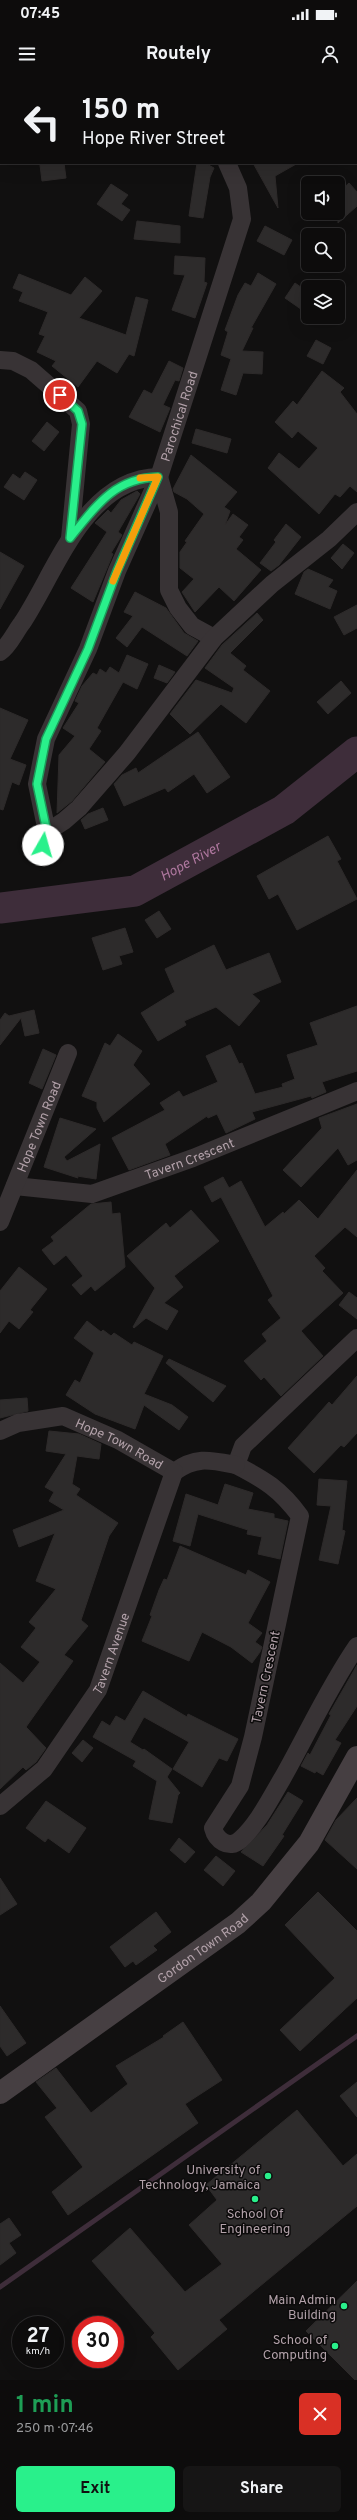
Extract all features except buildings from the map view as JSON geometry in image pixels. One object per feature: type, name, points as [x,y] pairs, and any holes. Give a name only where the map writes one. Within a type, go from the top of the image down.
[{"type":"main road","name":"Gordon Town Road","points":[[0,2093],[238,1923],[261,1902],[309,1843],[357,1757]]},
{"type":"street","name":"Parochical Road","points":[[214,638],[127,753],[79,808],[45,839],[37,784],[46,739],[88,649],[117,571],[158,477],[242,219],[238,188],[227,164]]},
{"type":"street","points":[[0,360],[13,361],[31,370],[78,411],[82,424],[70,538]]},
{"type":"street","points":[[0,652],[34,606],[70,538],[91,512],[115,489],[134,480],[158,477],[169,512],[169,590],[178,608],[192,626],[214,638],[272,584],[329,539],[357,512]]},
{"type":"street","name":"Hope Town Road","points":[[0,1222],[68,1053]]},
{"type":"street","name":"Tavern Crescent","points":[[14,1186],[92,1194],[193,1158],[357,1091]]},
{"type":"street","points":[[236,1465],[243,1446],[357,1338]]},
{"type":"street","name":"Hope Town Road","points":[[0,1431],[18,1423],[63,1416],[118,1440],[174,1472],[186,1463],[207,1460],[236,1465]]},
{"type":"street","name":"Tavern Crescent","points":[[236,1465],[269,1482],[285,1496],[300,1516],[253,1737],[240,1786],[213,1828],[216,1837],[225,1844],[233,1844],[240,1840],[260,1816],[298,1751],[342,1668],[357,1646]]},
{"type":"street","name":"Tavern Avenue","points":[[0,1806],[44,1770],[98,1690],[174,1472]]},
{"type":"waterway","name":"Hope River","points":[[0,908],[135,891],[284,810],[357,752]]},
{"type":"waterway","points":[[0,2287],[357,2036]]},
{"type":"slow traffic","points":[[113,581],[158,477],[140,478]]},
{"type":"place","name":"University of Technology, Jamaica","points":[[268,2176]]},
{"type":"place","name":"School Of Engineering","points":[[255,2199]]},
{"type":"place","name":"Main Admin Building","points":[[344,2306]]},
{"type":"place","name":"School of Computing","points":[[335,2346]]},
{"type":"route","points":[[43,845],[47,832],[37,784],[46,739],[88,649],[117,571],[158,477],[145,477],[134,480],[115,489],[91,512],[70,538],[82,424],[78,411],[60,395]]}]
